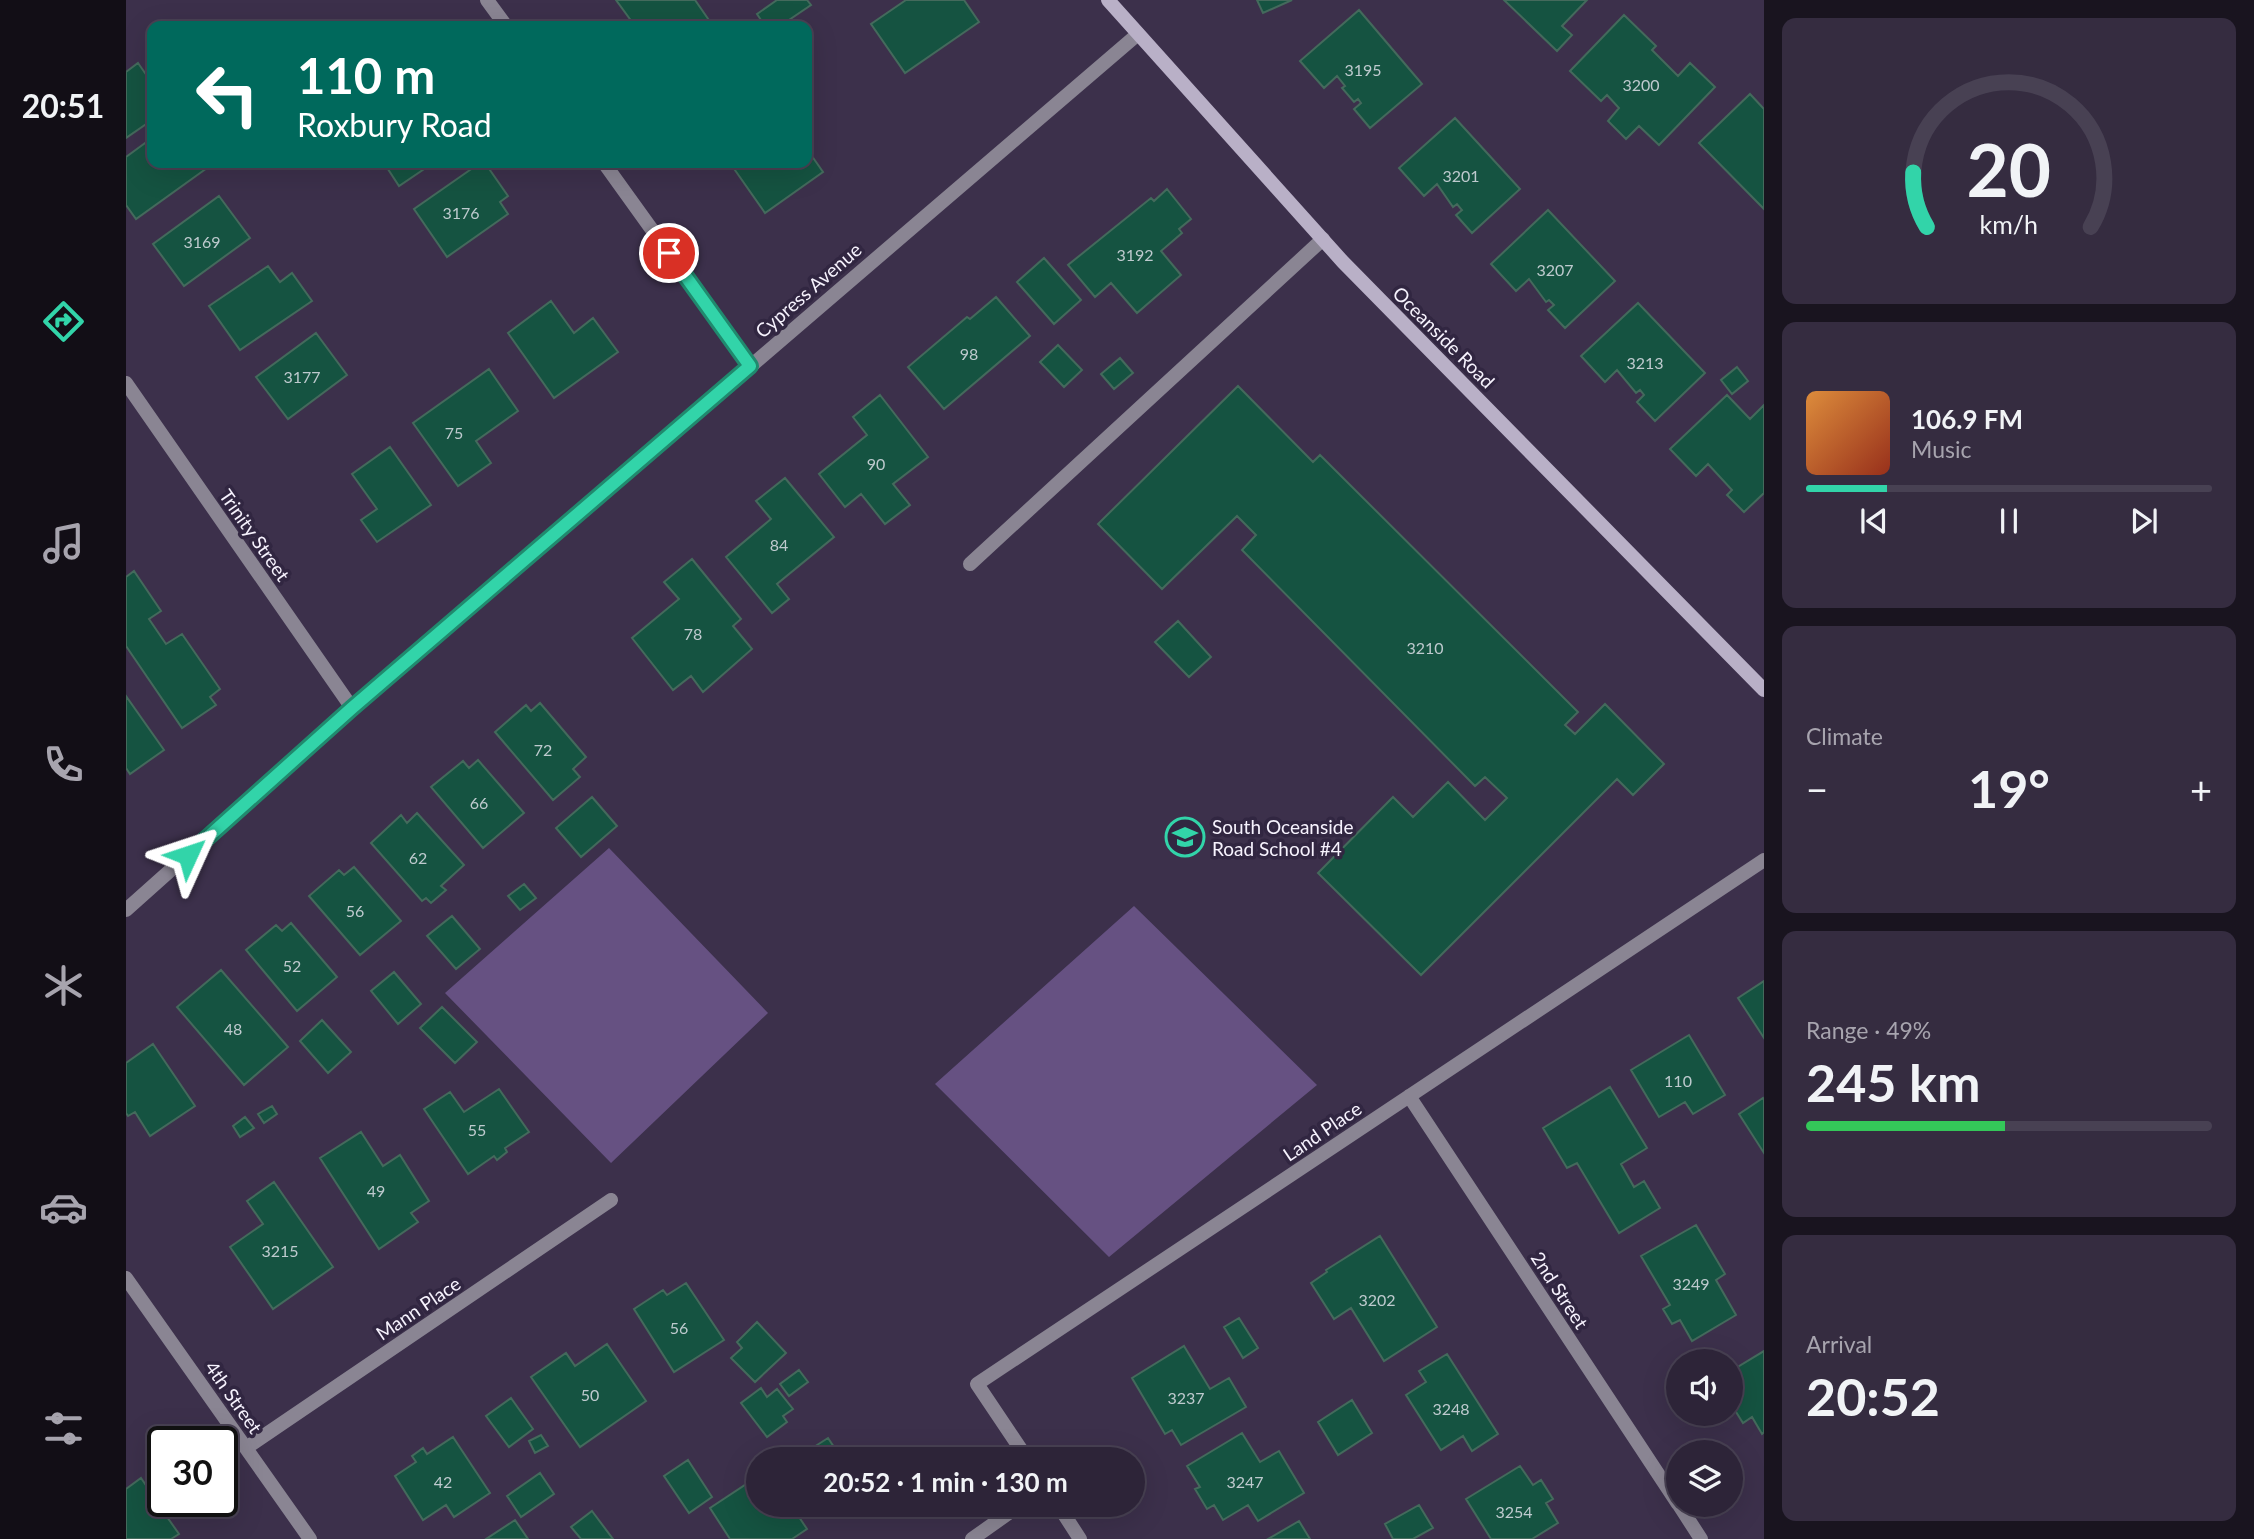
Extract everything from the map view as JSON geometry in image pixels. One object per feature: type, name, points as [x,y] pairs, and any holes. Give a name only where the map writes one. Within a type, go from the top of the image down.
[{"type":"main road","name":"Oceanside Road","points":[[1108,0],[1322,239],[1764,690]]},
{"type":"street","points":[[487,0],[502,21]]},
{"type":"street","name":"Cypress Avenue","points":[[126,910],[352,708],[1138,34]]},
{"type":"street","points":[[608,168],[750,366]]},
{"type":"street","points":[[970,564],[1322,239]]},
{"type":"street","name":"Trinity Street","points":[[126,383],[352,708]]},
{"type":"street","name":"Land Place","points":[[1019,1447],[977,1384],[1764,860]]},
{"type":"street","name":"2nd Street","points":[[1409,1096],[1666,1487]]},
{"type":"street","name":"Mann Place","points":[[246,1448],[611,1200]]},
{"type":"street","name":"4th Street","points":[[126,1278],[310,1539]]},
{"type":"street","points":[[972,1539],[1003,1517]]},
{"type":"street","points":[[1066,1517],[1080,1539]]},
{"type":"street","name":"2nd Street","points":[[1686,1517],[1701,1539]]},
{"type":"shaded area","points":[[609,848],[768,1013],[611,1163],[445,993]]},
{"type":"shaded area","points":[[1134,906],[1317,1085],[1109,1257],[935,1084]]},
{"type":"building","points":[[616,0],[695,0],[710,21],[631,21]]},
{"type":"building","points":[[777,0],[807,0],[811,5],[787,21],[762,21],[757,14]]},
{"type":"building","points":[[906,0],[964,0],[979,22],[905,73],[871,24]]},
{"type":"building","points":[[1257,0],[1292,0],[1263,13]]},
{"type":"building","points":[[1504,0],[1587,0],[1562,26],[1572,35],[1557,51]]},
{"type":"building","points":[[1359,10],[1422,84],[1370,128],[1354,109],[1361,103],[1358,99],[1354,102],[1342,88],[1345,86],[1337,76],[1324,88],[1300,61]]},
{"type":"building","points":[[1624,15],[1656,46],[1652,50],[1678,76],[1690,63],[1715,87],[1659,145],[1639,126],[1626,139],[1608,121],[1619,108],[1607,95],[1601,101],[1570,71]]},
{"type":"building","points":[[138,63],[147,76],[147,123],[126,138],[126,72]]},
{"type":"building","points":[[1750,94],[1764,109],[1764,209],[1699,143]]},
{"type":"building","points":[[1455,118],[1520,189],[1472,233],[1456,215],[1462,210],[1457,204],[1453,207],[1437,184],[1424,196],[1399,168]]},
{"type":"building","points":[[147,142],[147,168],[207,168],[136,219],[126,205],[126,157]]},
{"type":"building","points":[[812,156],[823,172],[765,213],[734,168],[812,168]]},
{"type":"building","points":[[387,168],[426,168],[399,186]]},
{"type":"building","points":[[473,168],[488,168],[508,196],[500,202],[508,214],[447,257],[414,209]]},
{"type":"building","points":[[1167,189],[1191,219],[1179,229],[1182,233],[1161,251],[1181,275],[1137,313],[1111,283],[1095,297],[1068,265],[1151,198],[1154,201]]},
{"type":"building","points":[[219,196],[250,238],[184,286],[153,244]]},
{"type":"building","points":[[1548,210],[1615,281],[1565,328],[1548,310],[1554,305],[1549,300],[1546,302],[1529,279],[1516,291],[1491,264]]},
{"type":"building","points":[[1044,258],[1081,300],[1054,324],[1017,282]]},
{"type":"building","points":[[268,266],[280,282],[292,273],[312,301],[240,350],[209,306]]},
{"type":"building","points":[[996,297],[1030,336],[944,409],[908,367],[967,317],[970,319]]},
{"type":"building","points":[[551,301],[574,333],[593,318],[618,352],[554,398],[508,333]]},
{"type":"building","points":[[1638,303],[1705,373],[1655,421],[1637,402],[1644,395],[1640,390],[1636,393],[1617,370],[1605,382],[1581,356]]},
{"type":"building","points":[[316,333],[347,375],[288,419],[256,377]]},
{"type":"building","points":[[1058,345],[1082,370],[1064,387],[1040,362]]},
{"type":"building","points":[[1120,358],[1133,373],[1114,389],[1101,374]]},
{"type":"building","points":[[1737,367],[1748,381],[1732,394],[1721,380]]},
{"type":"building","points":[[489,369],[518,411],[476,441],[491,463],[458,486],[413,423]]},
{"type":"building","points":[[1238,386],[1313,462],[1320,455],[1578,712],[1565,725],[1575,734],[1605,704],[1664,764],[1633,795],[1617,779],[1421,975],[1318,873],[1393,797],[1413,817],[1448,782],[1485,820],[1507,798],[1485,777],[1475,786],[1242,550],[1256,535],[1237,516],[1162,589],[1098,524]]},
{"type":"building","points":[[880,395],[928,457],[893,484],[910,505],[885,524],[861,494],[845,507],[819,474],[867,435],[853,417]]},
{"type":"building","points":[[1727,395],[1750,419],[1764,405],[1764,493],[1744,512],[1727,495],[1732,490],[1708,464],[1696,476],[1670,449]]},
{"type":"building","points":[[390,447],[431,505],[377,542],[361,520],[377,509],[352,474]]},
{"type":"building","points":[[785,478],[834,537],[777,584],[789,599],[772,613],[726,557],[771,519],[756,501]]},
{"type":"building","points":[[692,559],[741,619],[733,626],[752,649],[703,692],[691,676],[673,690],[632,638],[679,599],[664,582]]},
{"type":"building","points":[[134,571],[161,611],[149,619],[166,644],[182,634],[220,689],[210,697],[216,705],[182,728],[126,646],[126,577]]},
{"type":"building","points":[[1178,621],[1211,657],[1189,677],[1155,642]]},
{"type":"building","points":[[126,696],[164,750],[130,774],[126,768]]},
{"type":"building","points":[[540,703],[586,757],[573,769],[580,777],[553,800],[495,732],[526,705],[531,711]]},
{"type":"building","points":[[478,760],[524,813],[483,848],[431,787],[463,761],[469,768]]},
{"type":"building","points":[[592,797],[617,826],[581,857],[556,828]]},
{"type":"building","points":[[417,813],[464,865],[441,886],[446,890],[431,903],[426,898],[422,901],[371,843],[401,815],[407,823]]},
{"type":"building","points":[[354,867],[401,921],[360,955],[309,896],[339,870],[344,875]]},
{"type":"building","points":[[524,884],[536,898],[520,910],[508,896]]},
{"type":"building","points":[[452,916],[480,949],[456,969],[427,936]]},
{"type":"building","points":[[291,923],[337,977],[297,1011],[246,950],[276,925],[282,931]]},
{"type":"building","points":[[221,970],[288,1047],[244,1085],[177,1007]]},
{"type":"building","points":[[394,972],[421,1004],[398,1024],[371,991]]},
{"type":"building","points":[[1764,981],[1764,1038],[1738,998]]},
{"type":"building","points":[[442,1007],[477,1042],[455,1063],[420,1028]]},
{"type":"building","points":[[322,1020],[351,1052],[328,1073],[300,1041]]},
{"type":"building","points":[[1689,1035],[1725,1095],[1693,1114],[1685,1102],[1659,1117],[1631,1070]]},
{"type":"building","points":[[153,1044],[195,1106],[150,1136],[135,1112],[128,1116],[126,1113],[126,1063]]},
{"type":"building","points":[[1610,1087],[1647,1148],[1621,1164],[1634,1187],[1644,1181],[1660,1208],[1619,1233],[1577,1163],[1567,1168],[1543,1128]]},
{"type":"building","points":[[499,1089],[529,1132],[505,1148],[507,1152],[497,1160],[494,1156],[468,1174],[424,1109],[450,1092],[464,1112]]},
{"type":"building","points":[[1763,1098],[1764,1100],[1764,1153],[1739,1114]]},
{"type":"building","points":[[272,1106],[277,1114],[264,1123],[258,1114]]},
{"type":"building","points":[[245,1117],[254,1128],[240,1137],[233,1126]]},
{"type":"building","points":[[361,1132],[383,1166],[400,1155],[429,1201],[411,1213],[418,1222],[379,1249],[320,1158]]},
{"type":"building","points":[[274,1182],[333,1267],[273,1309],[230,1247],[263,1224],[247,1201]]},
{"type":"building","points":[[1696,1225],[1725,1274],[1716,1280],[1736,1315],[1692,1341],[1680,1320],[1672,1324],[1663,1309],[1670,1305],[1641,1256]]},
{"type":"building","points":[[1380,1236],[1437,1327],[1384,1361],[1351,1308],[1334,1319],[1311,1283],[1327,1272],[1326,1270]]},
{"type":"building","points":[[686,1283],[724,1340],[674,1372],[634,1309],[663,1290],[667,1295]]},
{"type":"building","points":[[1239,1318],[1258,1348],[1243,1358],[1224,1327]]},
{"type":"building","points":[[757,1322],[786,1353],[755,1382],[731,1358],[742,1348],[737,1342]]},
{"type":"building","points":[[607,1344],[646,1401],[580,1447],[531,1377],[566,1353],[575,1366]]},
{"type":"building","points":[[1184,1346],[1210,1389],[1229,1378],[1246,1407],[1181,1445],[1172,1430],[1165,1434],[1132,1378]]},
{"type":"building","points":[[1764,1351],[1762,1434],[1752,1417],[1743,1423],[1743,1364]]},
{"type":"building","points":[[1447,1354],[1498,1434],[1472,1451],[1463,1436],[1441,1450],[1406,1395],[1426,1382],[1419,1371]]},
{"type":"building","points":[[799,1370],[808,1382],[789,1396],[780,1384]]},
{"type":"building","points":[[761,1388],[767,1397],[777,1389],[793,1409],[783,1416],[787,1422],[767,1437],[741,1403]]},
{"type":"building","points":[[511,1398],[533,1429],[509,1447],[486,1416]]},
{"type":"building","points":[[1352,1400],[1372,1433],[1338,1455],[1318,1422]]},
{"type":"building","points":[[1242,1433],[1260,1462],[1279,1451],[1304,1493],[1258,1521],[1248,1505],[1223,1520],[1214,1505],[1207,1509],[1195,1489],[1200,1487],[1187,1466]]},
{"type":"building","points":[[541,1435],[548,1446],[535,1453],[529,1441]]},
{"type":"building","points":[[453,1437],[490,1493],[454,1517],[446,1505],[423,1520],[395,1476],[416,1462],[412,1456],[423,1448],[427,1454]]},
{"type":"building","points":[[828,1438],[834,1447],[814,1447]]},
{"type":"building","points":[[688,1460],[712,1497],[689,1513],[664,1476]]},
{"type":"building","points":[[1520,1466],[1533,1485],[1541,1480],[1553,1499],[1546,1503],[1558,1523],[1532,1539],[1491,1539],[1466,1499]]},
{"type":"building","points":[[540,1473],[554,1494],[521,1517],[507,1496]]},
{"type":"building","points":[[141,1478],[147,1487],[147,1517],[167,1517],[179,1534],[171,1539],[126,1539],[126,1489]]},
{"type":"building","points":[[746,1484],[746,1517],[799,1517],[807,1529],[792,1539],[730,1539],[710,1508]]},
{"type":"building","points":[[1419,1505],[1433,1528],[1413,1539],[1393,1539],[1385,1524]]},
{"type":"building","points":[[592,1511],[613,1539],[581,1539],[571,1527]]},
{"type":"building","points":[[515,1520],[528,1539],[486,1539]]},
{"type":"building","points":[[1299,1521],[1310,1539],[1268,1539]]},
{"type":"place","name":"South Oceanside Road School #4","points":[[1185,837]]},
{"type":"route","points":[[188,855],[352,708],[750,366],[669,253]]}]
